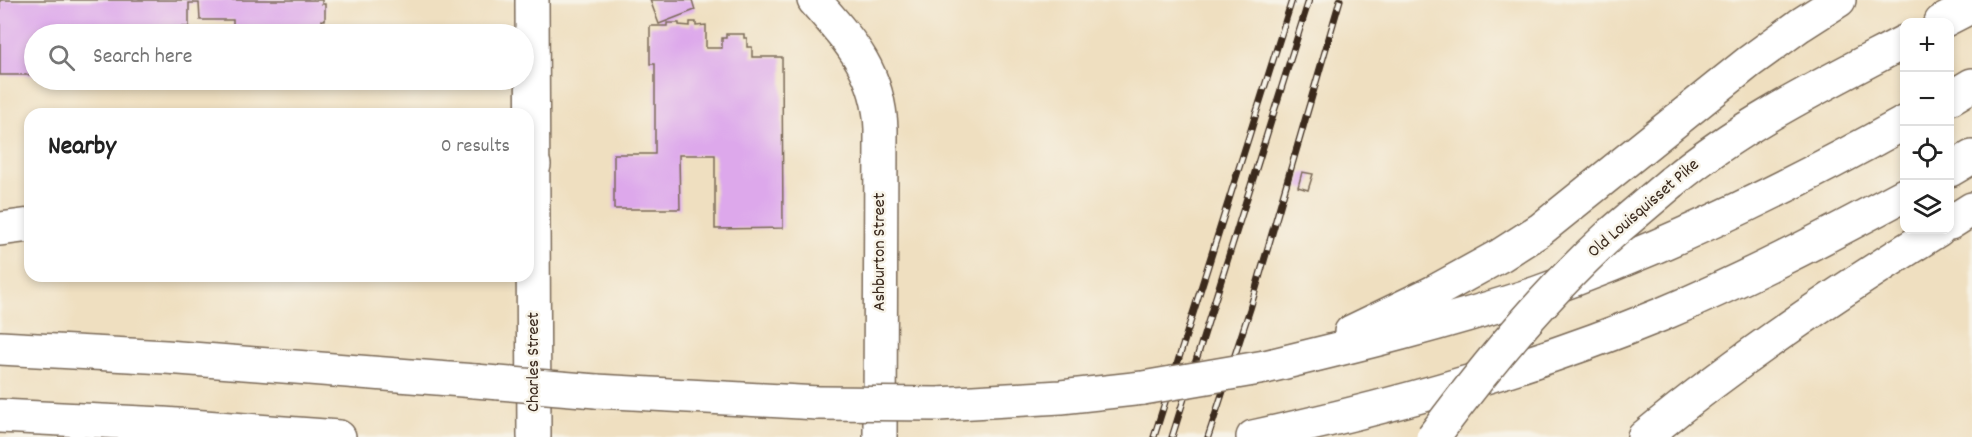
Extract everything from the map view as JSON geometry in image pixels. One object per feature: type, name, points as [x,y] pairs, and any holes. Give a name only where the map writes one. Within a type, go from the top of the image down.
[{"type":"main road","name":"Charles Street","points":[[532,0],[532,24]]},
{"type":"main road","name":"Ashburton Street","points":[[814,0],[852,45],[867,70],[877,94],[881,123],[880,437]]},
{"type":"main road","points":[[1264,367],[1381,318],[1521,243],[1560,216],[1749,62],[1839,0]]},
{"type":"main road","points":[[1949,18],[1972,6]]},
{"type":"main road","name":"Old Louisquisset Pike","points":[[1433,437],[1502,348],[1531,316],[1611,234],[1672,182],[1735,136],[1781,108],[1900,45]]},
{"type":"main road","points":[[1954,96],[1972,85]]},
{"type":"main road","name":"Charles Street","points":[[531,90],[531,108]]},
{"type":"main road","points":[[0,348],[155,357],[596,391],[818,403],[938,404],[1061,397],[1143,388],[1264,367],[1422,329],[1538,292],[1670,241],[1765,198],[1900,126]]},
{"type":"main road","points":[[1954,168],[1972,157]]},
{"type":"main road","points":[[1253,437],[1405,402],[1561,353],[1711,293],[1900,198]]},
{"type":"main road","points":[[1954,220],[1972,209]]},
{"type":"main road","points":[[0,228],[24,226]]},
{"type":"main road","points":[[1644,437],[1702,389],[1800,318],[1932,234]]},
{"type":"main road","name":"Charles Street","points":[[532,282],[534,437]]},
{"type":"main road","points":[[0,416],[153,423],[339,437]]},
{"type":"building","points":[[0,0],[322,0],[322,4],[325,4],[325,20],[322,20],[322,24],[233,24],[233,20],[200,20],[199,3],[189,3],[189,24],[24,24],[24,75],[0,75]]},
{"type":"building","points":[[650,0],[692,0],[695,10],[659,24]]},
{"type":"building","points":[[690,22],[696,22],[696,26],[706,25],[706,48],[722,48],[722,38],[726,38],[726,34],[744,34],[744,38],[747,38],[747,47],[752,47],[752,57],[782,57],[783,228],[715,229],[715,155],[679,155],[680,209],[614,209],[614,154],[655,154],[655,64],[650,64],[650,26],[679,23],[679,25],[690,26]]},
{"type":"building","points":[[1302,172],[1313,174],[1308,190],[1298,187]]},
{"type":"railway","points":[[1154,437],[1292,0]]},
{"type":"railway","points":[[1172,437],[1309,0]]},
{"type":"railway","points":[[1208,437],[1250,309],[1340,0]]}]
